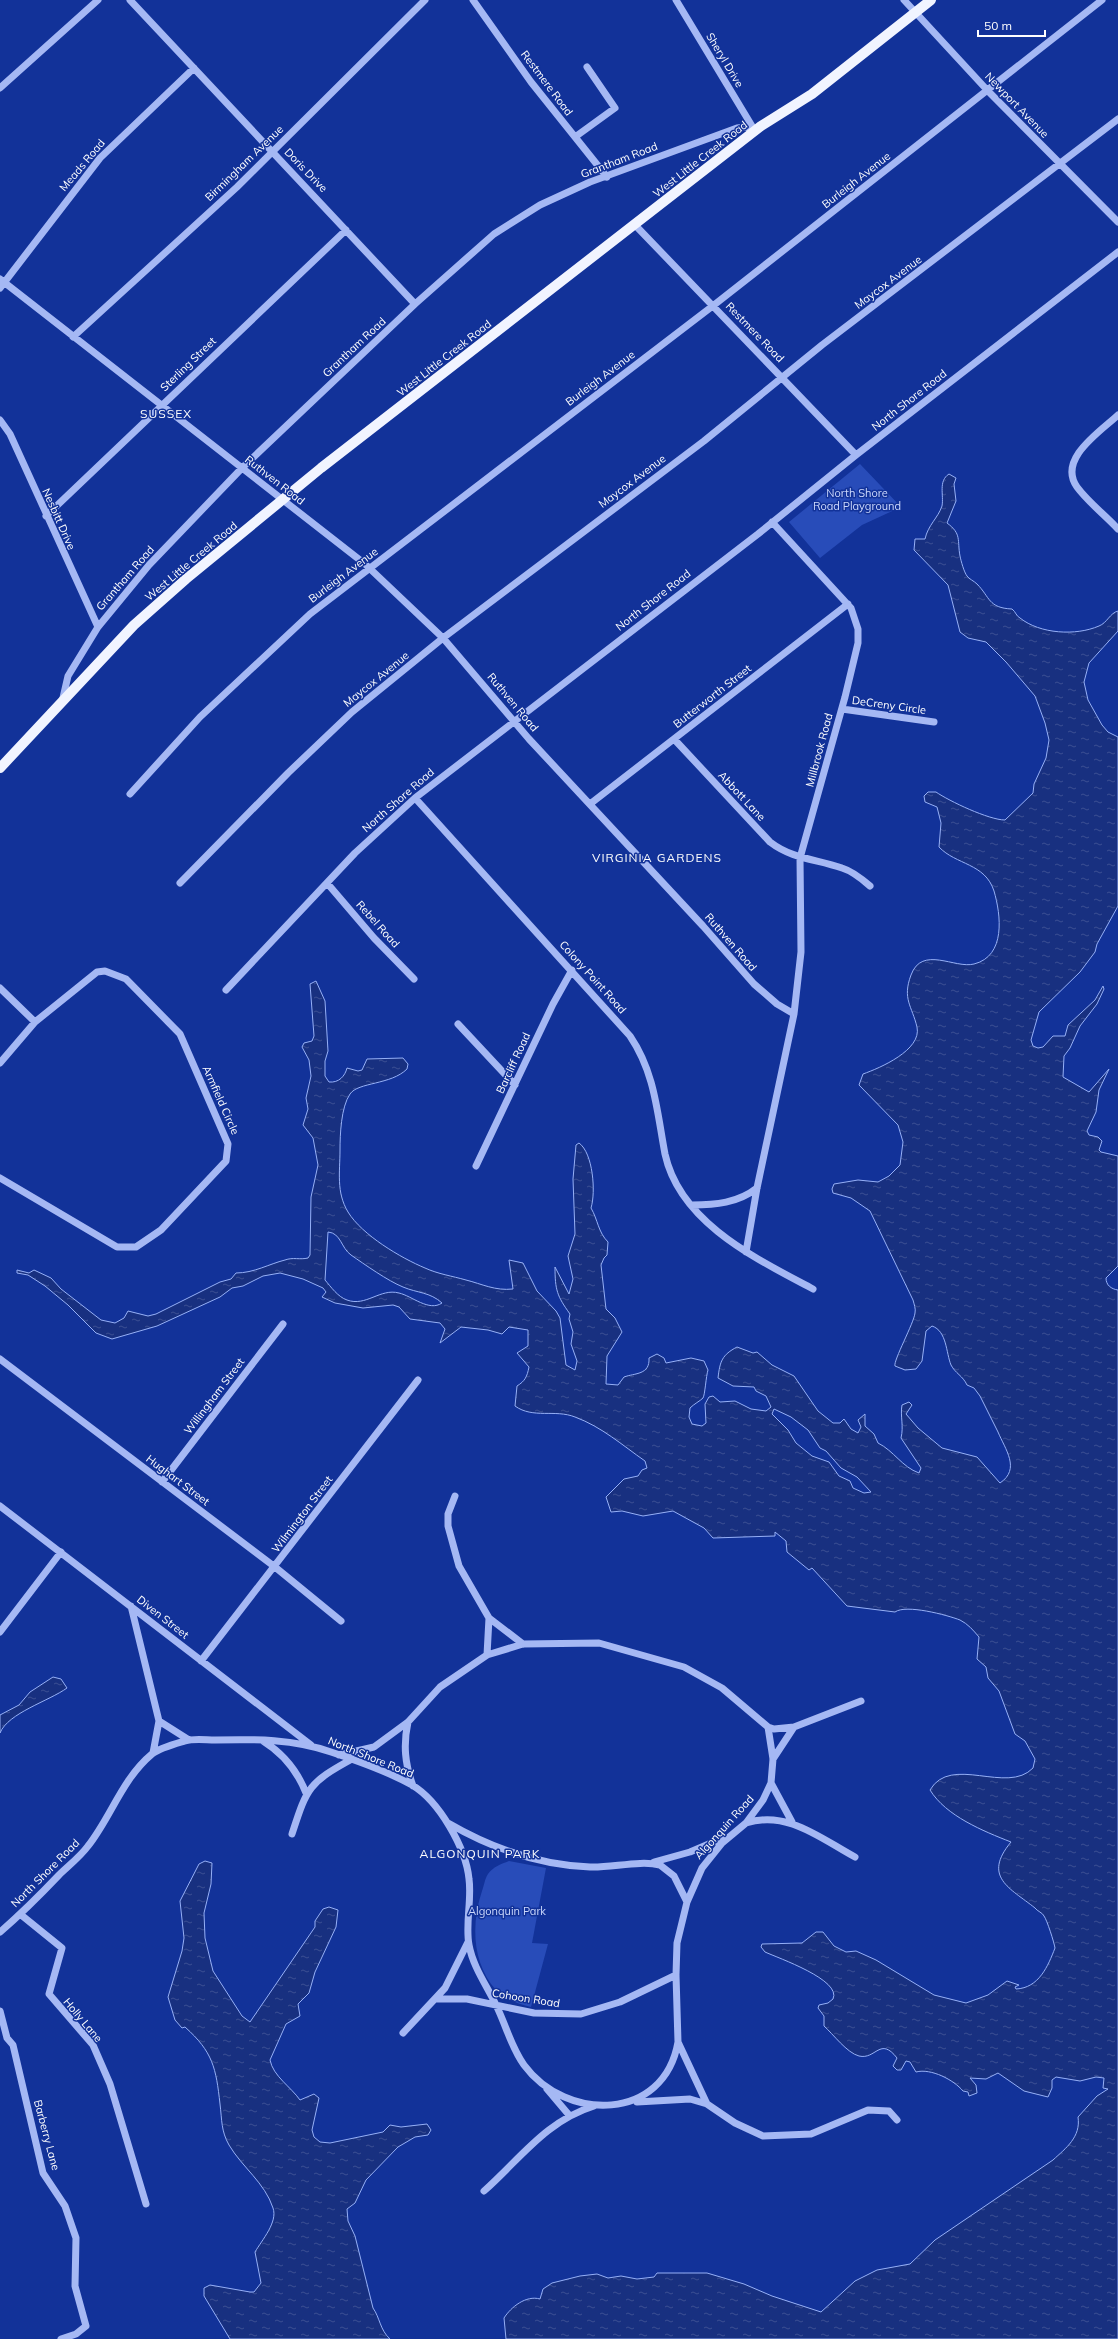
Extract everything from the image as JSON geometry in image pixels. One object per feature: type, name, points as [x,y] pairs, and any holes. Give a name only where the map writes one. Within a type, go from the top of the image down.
[{"type":"main road","name":"West Little Creek Road","points":[[0,768],[134,625],[186,579],[283,500],[755,132],[812,94],[931,0]]},
{"type":"street","points":[[0,88],[98,0]]},
{"type":"street","name":"Doris Drive","points":[[130,0],[415,304]]},
{"type":"street","name":"Birmingham Avenue","points":[[73,337],[273,151],[426,0]]},
{"type":"street","name":"Restmere Road","points":[[473,0],[532,82],[607,177]]},
{"type":"street","name":"Sheryl Drive","points":[[676,0],[755,132]]},
{"type":"street","name":"Newport Avenue","points":[[904,0],[1058,164],[1118,222]]},
{"type":"street","name":"Burleigh Avenue","points":[[130,794],[200,717],[243,674],[310,614],[714,305],[1102,0]]},
{"type":"street","name":"Meads Road","points":[[1,283],[100,158],[194,68]]},
{"type":"street","points":[[575,137],[615,108],[587,68]]},
{"type":"street","name":"Maycox Avenue","points":[[180,883],[288,773],[352,712],[443,638],[704,441],[1058,164],[1118,119]]},
{"type":"street","name":"Grantham Road","points":[[61,703],[68,676],[98,627],[149,565],[242,468],[415,304],[494,234],[540,205],[590,182],[737,128],[746,127],[755,132]]},
{"type":"street","name":"Restmere Road","points":[[636,226],[714,305],[856,455]]},
{"type":"street","name":"Sterling Street","points":[[46,516],[346,230]]},
{"type":"street","name":"North Shore Road","points":[[226,990],[383,826],[415,798],[1118,252]]},
{"type":"street","name":"Ruthven Road","points":[[1,283],[73,337],[370,568],[443,638],[514,721],[703,926],[754,984],[777,1004],[794,1014]]},
{"type":"street","points":[[1118,415],[1081,449],[1076,458],[1072,474],[1077,488],[1118,529]]},
{"type":"street","name":"Nesbitt Drive","points":[[0,420],[10,434],[46,516],[98,627]]},
{"type":"street","name":"Millbrook Road","points":[[772,522],[848,604],[855,618],[858,643],[842,709],[800,858],[801,952],[794,1014]]},
{"type":"street","name":"Butterworth Street","points":[[590,804],[848,604]]},
{"type":"street","name":"DeCreny Circle","points":[[842,709],[934,722]]},
{"type":"street","name":"Abbott Lane","points":[[674,739],[770,842],[780,850],[800,858],[842,868],[870,886]]},
{"type":"street","name":"Colony Point Road","points":[[415,798],[572,970],[630,1036],[645,1061],[656,1094],[669,1166],[675,1181],[692,1205],[713,1229],[746,1252],[813,1289]]},
{"type":"street","name":"Rebel Road","points":[[327,883],[374,938],[414,979]]},
{"type":"street","name":"Barcliff Road","points":[[476,1166],[553,1004],[572,970]]},
{"type":"street","name":"Armfield Circle","points":[[0,1063],[36,1022],[97,972],[105,971],[126,980],[180,1034],[228,1144],[226,1162],[161,1230],[136,1247],[117,1246],[0,1178]]},
{"type":"street","points":[[0,988],[36,1022]]},
{"type":"street","points":[[746,1252],[757,1188],[794,1014]]},
{"type":"street","points":[[458,1024],[515,1085]]},
{"type":"street","points":[[692,1205],[707,1205],[733,1200],[757,1188]]},
{"type":"street","name":"Willingham Street","points":[[162,1482],[283,1324]]},
{"type":"street","name":"Hughart Street","points":[[0,1359],[275,1567],[341,1621]]},
{"type":"street","name":"Wilmington Street","points":[[202,1661],[418,1380]]},
{"type":"street","points":[[455,1496],[448,1514],[448,1526],[459,1566],[489,1618],[522,1644]]},
{"type":"street","name":"Diven Street","points":[[0,1506],[312,1745]]},
{"type":"street","points":[[0,1632],[61,1552]]},
{"type":"street","points":[[131,1606],[159,1721],[153,1753]]},
{"type":"street","points":[[488,1655],[489,1618]]},
{"type":"street","points":[[339,1755],[374,1747],[408,1722],[440,1687],[488,1655],[522,1644],[600,1643],[684,1667],[722,1688],[768,1727],[774,1729],[794,1728],[860,1701]]},
{"type":"street","points":[[159,1721],[189,1740]]},
{"type":"street","points":[[408,1722],[404,1747],[406,1762],[413,1786]]},
{"type":"street","name":"Algonquin Road","points":[[707,2104],[678,2042],[676,1975],[677,1944],[688,1902],[702,1868],[731,1834],[746,1823],[763,1800],[771,1783],[773,1759],[768,1727]]},
{"type":"street","points":[[773,1759],[794,1728]]},
{"type":"street","points":[[260,1739],[284,1756],[294,1768],[306,1793]]},
{"type":"street","name":"North Shore Road","points":[[0,1932],[88,1846],[124,1786],[153,1753],[189,1740],[260,1739],[312,1745],[352,1759],[413,1786],[440,1812],[448,1823],[463,1854],[469,1877],[468,1941],[475,1964],[497,2006],[516,2053],[526,2067],[545,2086],[575,2101],[596,2105],[690,2099],[707,2104],[735,2123],[763,2136],[811,2134],[868,2110],[888,2111],[897,2120]]},
{"type":"street","points":[[292,1834],[306,1793],[321,1777],[352,1759]]},
{"type":"street","points":[[771,1783],[792,1822]]},
{"type":"street","points":[[746,1823],[760,1819],[792,1822],[855,1857]]},
{"type":"street","points":[[448,1823],[488,1844],[545,1862],[590,1867],[650,1863],[660,1864],[674,1876],[688,1902]]},
{"type":"street","points":[[650,1863],[690,1852],[731,1834]]},
{"type":"street","name":"Holly Lane","points":[[20,1914],[62,1948],[49,1994],[93,2045],[110,2084],[146,2204]]},
{"type":"street","points":[[402,2033],[446,1988],[468,1941]]},
{"type":"street","name":"Cohoon Road","points":[[436,1999],[467,1999],[534,2013],[581,2014],[620,2002],[676,1975]]},
{"type":"street","name":"Barberry Lane","points":[[0,2011],[8,2038],[13,2045],[43,2173],[65,2206],[76,2238],[75,2286],[86,2326],[76,2334],[61,2339]]},
{"type":"street","name":"North Shore Road","points":[[633,2102],[648,2093],[660,2081],[669,2066],[678,2042]]},
{"type":"street","points":[[545,2086],[569,2115]]},
{"type":"street","points":[[484,2191],[539,2137],[569,2115],[596,2105]]},
{"type":"green space","name":"North Shore Road Playground","points":[[860,464],[901,507],[862,525],[820,558],[789,522]]},
{"type":"green space","name":"Algonquin Park","points":[[509,1861],[546,1868],[532,1943],[548,1944],[531,2007],[508,1999],[496,1990],[482,1968],[476,1943],[475,1930],[478,1904],[486,1878],[495,1868]]},
{"type":"water","points":[[949,474],[956,478],[954,484],[956,501],[947,523],[957,534],[960,556],[966,574],[977,584],[990,601],[998,606],[1012,609],[1019,617],[1028,623],[1058,632],[1080,631],[1099,626],[1118,611],[1118,631],[1089,663],[1084,682],[1088,700],[1102,725],[1108,732],[1118,737],[1118,906],[1097,944],[1095,952],[1080,972],[1039,1012],[1031,1040],[1033,1046],[1038,1048],[1043,1047],[1053,1036],[1065,1036],[1068,1025],[1095,1000],[1103,986],[1104,989],[1097,1004],[1080,1026],[1070,1048],[1064,1056],[1063,1077],[1089,1092],[1109,1069],[1099,1090],[1096,1112],[1087,1131],[1089,1135],[1098,1137],[1102,1141],[1099,1150],[1101,1152],[1118,1156],[1118,1266],[1106,1278],[1109,1286],[1118,1290],[1118,2339],[506,2339],[504,2318],[519,2303],[529,2299],[540,2299],[543,2289],[552,2283],[580,2276],[597,2274],[608,2278],[621,2276],[637,2279],[654,2277],[657,2273],[707,2273],[744,2284],[772,2296],[821,2312],[855,2281],[877,2270],[910,2264],[935,2240],[1053,2160],[1072,2142],[1077,2130],[1078,2117],[1097,2096],[1108,2089],[1103,2088],[1104,2078],[1096,2077],[1080,2081],[1056,2077],[1052,2080],[1052,2088],[1048,2097],[1024,2091],[998,2073],[986,2079],[970,2078],[976,2085],[977,2093],[969,2096],[968,2092],[963,2091],[954,2083],[942,2076],[935,2073],[922,2071],[916,2072],[910,2062],[906,2061],[901,2070],[897,2070],[893,2066],[897,2058],[886,2049],[878,2050],[870,2055],[859,2056],[845,2047],[824,2026],[824,2016],[818,2008],[819,2005],[828,2003],[833,1999],[833,1992],[828,1984],[819,1977],[795,1964],[765,1952],[761,1947],[762,1944],[802,1943],[816,1932],[823,1932],[834,1946],[846,1952],[856,1951],[876,1960],[934,1995],[966,2003],[988,1995],[1007,1981],[1019,1985],[1015,1987],[1016,1989],[1031,1985],[1046,1969],[1055,1948],[1049,1926],[1043,1915],[1009,1888],[999,1873],[999,1864],[1003,1854],[1011,1842],[977,1828],[955,1815],[945,1808],[930,1790],[939,1780],[951,1775],[965,1774],[1009,1778],[1022,1775],[1033,1768],[1035,1759],[1025,1741],[1015,1734],[999,1691],[988,1678],[986,1667],[977,1659],[979,1637],[970,1627],[960,1620],[927,1611],[908,1609],[895,1612],[847,1606],[812,1568],[809,1570],[787,1552],[786,1541],[775,1532],[775,1536],[713,1538],[704,1528],[673,1511],[643,1516],[622,1511],[611,1512],[606,1497],[624,1479],[638,1476],[642,1470],[647,1468],[645,1461],[612,1437],[585,1421],[567,1415],[529,1412],[515,1406],[517,1386],[525,1378],[529,1367],[517,1353],[528,1346],[528,1330],[509,1327],[502,1334],[488,1330],[461,1327],[440,1343],[445,1329],[440,1323],[410,1319],[399,1307],[393,1305],[363,1308],[335,1303],[322,1297],[326,1292],[323,1288],[303,1279],[280,1273],[263,1276],[243,1286],[232,1288],[220,1297],[157,1326],[112,1339],[96,1333],[68,1305],[45,1286],[28,1275],[17,1273],[17,1270],[29,1273],[34,1270],[51,1278],[61,1289],[101,1320],[115,1323],[124,1318],[128,1311],[148,1316],[156,1314],[220,1282],[231,1279],[236,1273],[255,1270],[288,1259],[308,1258],[310,1255],[311,1197],[318,1165],[313,1138],[303,1125],[308,1109],[306,1098],[311,1076],[309,1060],[302,1047],[304,1043],[312,1041],[314,1036],[310,984],[316,981],[325,1001],[328,1051],[325,1061],[325,1076],[329,1082],[339,1080],[345,1074],[347,1068],[358,1071],[362,1070],[367,1059],[403,1058],[408,1064],[407,1069],[392,1078],[354,1090],[347,1100],[343,1113],[340,1137],[340,1189],[344,1204],[354,1221],[372,1237],[415,1264],[430,1270],[494,1288],[513,1289],[509,1260],[523,1263],[537,1291],[556,1311],[560,1318],[566,1365],[575,1370],[577,1361],[571,1344],[573,1332],[569,1319],[570,1314],[562,1302],[556,1287],[555,1267],[569,1294],[573,1279],[568,1256],[575,1234],[573,1179],[576,1145],[579,1143],[584,1148],[592,1173],[593,1192],[591,1208],[602,1234],[608,1242],[607,1255],[601,1265],[606,1309],[615,1318],[622,1332],[607,1356],[606,1384],[618,1385],[624,1377],[641,1372],[647,1368],[649,1358],[657,1354],[664,1358],[666,1363],[691,1358],[704,1361],[708,1370],[704,1396],[690,1408],[689,1417],[692,1424],[702,1426],[706,1423],[705,1404],[709,1397],[713,1396],[720,1402],[735,1401],[751,1409],[766,1411],[771,1407],[766,1396],[756,1391],[754,1387],[733,1386],[718,1378],[723,1359],[732,1350],[737,1347],[753,1353],[757,1352],[772,1365],[794,1376],[818,1411],[833,1423],[840,1423],[844,1419],[851,1429],[858,1433],[861,1427],[858,1420],[865,1414],[865,1426],[874,1434],[878,1443],[884,1446],[913,1470],[919,1473],[921,1468],[901,1438],[902,1405],[909,1402],[912,1405],[906,1414],[918,1428],[942,1448],[977,1457],[1000,1483],[1010,1472],[1010,1459],[980,1396],[974,1388],[967,1385],[951,1365],[941,1333],[932,1326],[926,1331],[922,1361],[916,1369],[905,1370],[895,1366],[897,1357],[914,1318],[915,1310],[913,1300],[870,1211],[851,1198],[833,1193],[832,1189],[834,1184],[858,1180],[878,1182],[889,1176],[900,1165],[903,1142],[898,1125],[859,1085],[863,1074],[889,1063],[898,1057],[907,1050],[917,1035],[917,1027],[909,1002],[907,990],[911,975],[916,966],[923,961],[931,960],[940,960],[966,965],[974,964],[984,960],[992,953],[999,934],[998,911],[994,891],[990,882],[984,875],[970,865],[954,858],[939,847],[941,823],[937,807],[925,802],[924,796],[928,792],[936,792],[959,805],[980,814],[1005,820],[1033,793],[1034,784],[1046,758],[1049,740],[1045,723],[1035,696],[1006,662],[986,642],[968,638],[960,632],[948,585],[914,550],[915,539],[925,539],[928,530],[942,506],[942,484]],"holes":[[[328,1232],[336,1235],[351,1255],[383,1277],[403,1287],[433,1297],[442,1303],[432,1306],[426,1305],[399,1293],[392,1292],[367,1300],[354,1302],[344,1299],[335,1292],[325,1280]],[[774,1409],[791,1417],[808,1430],[820,1448],[826,1451],[841,1468],[857,1477],[871,1492],[864,1493],[853,1488],[850,1481],[839,1476],[829,1462],[812,1456],[796,1443],[788,1430],[772,1414]]]},
{"type":"water","points":[[53,1677],[61,1679],[67,1688],[11,1719],[0,1733],[0,1715],[19,1705],[30,1692]]},
{"type":"water","points":[[205,1861],[212,1863],[211,1884],[204,1913],[205,1938],[213,1971],[242,2016],[250,2022],[315,1927],[315,1921],[323,1909],[329,1907],[338,1910],[336,1927],[315,1972],[309,1993],[298,2004],[300,2016],[286,2024],[270,2060],[278,2076],[300,2100],[314,2094],[319,2098],[312,2130],[314,2137],[320,2142],[330,2143],[383,2132],[390,2125],[401,2127],[427,2124],[431,2130],[428,2135],[415,2137],[398,2147],[366,2180],[355,2203],[347,2209],[348,2221],[355,2236],[373,2308],[384,2332],[390,2339],[230,2339],[204,2296],[204,2288],[210,2285],[254,2292],[261,2283],[255,2252],[271,2225],[274,2213],[265,2191],[234,2153],[226,2140],[222,2125],[217,2080],[212,2061],[202,2045],[194,2036],[185,2027],[182,2028],[175,2020],[168,1997],[182,1951],[184,1938],[180,1901],[199,1864]]},
{"type":"district","name":"SUSSEX","points":[[166,414]]},
{"type":"district","name":"VIRGINIA GARDENS","points":[[657,858]]},
{"type":"district","name":"ALGONQUIN PARK","points":[[480,1854]]}]
